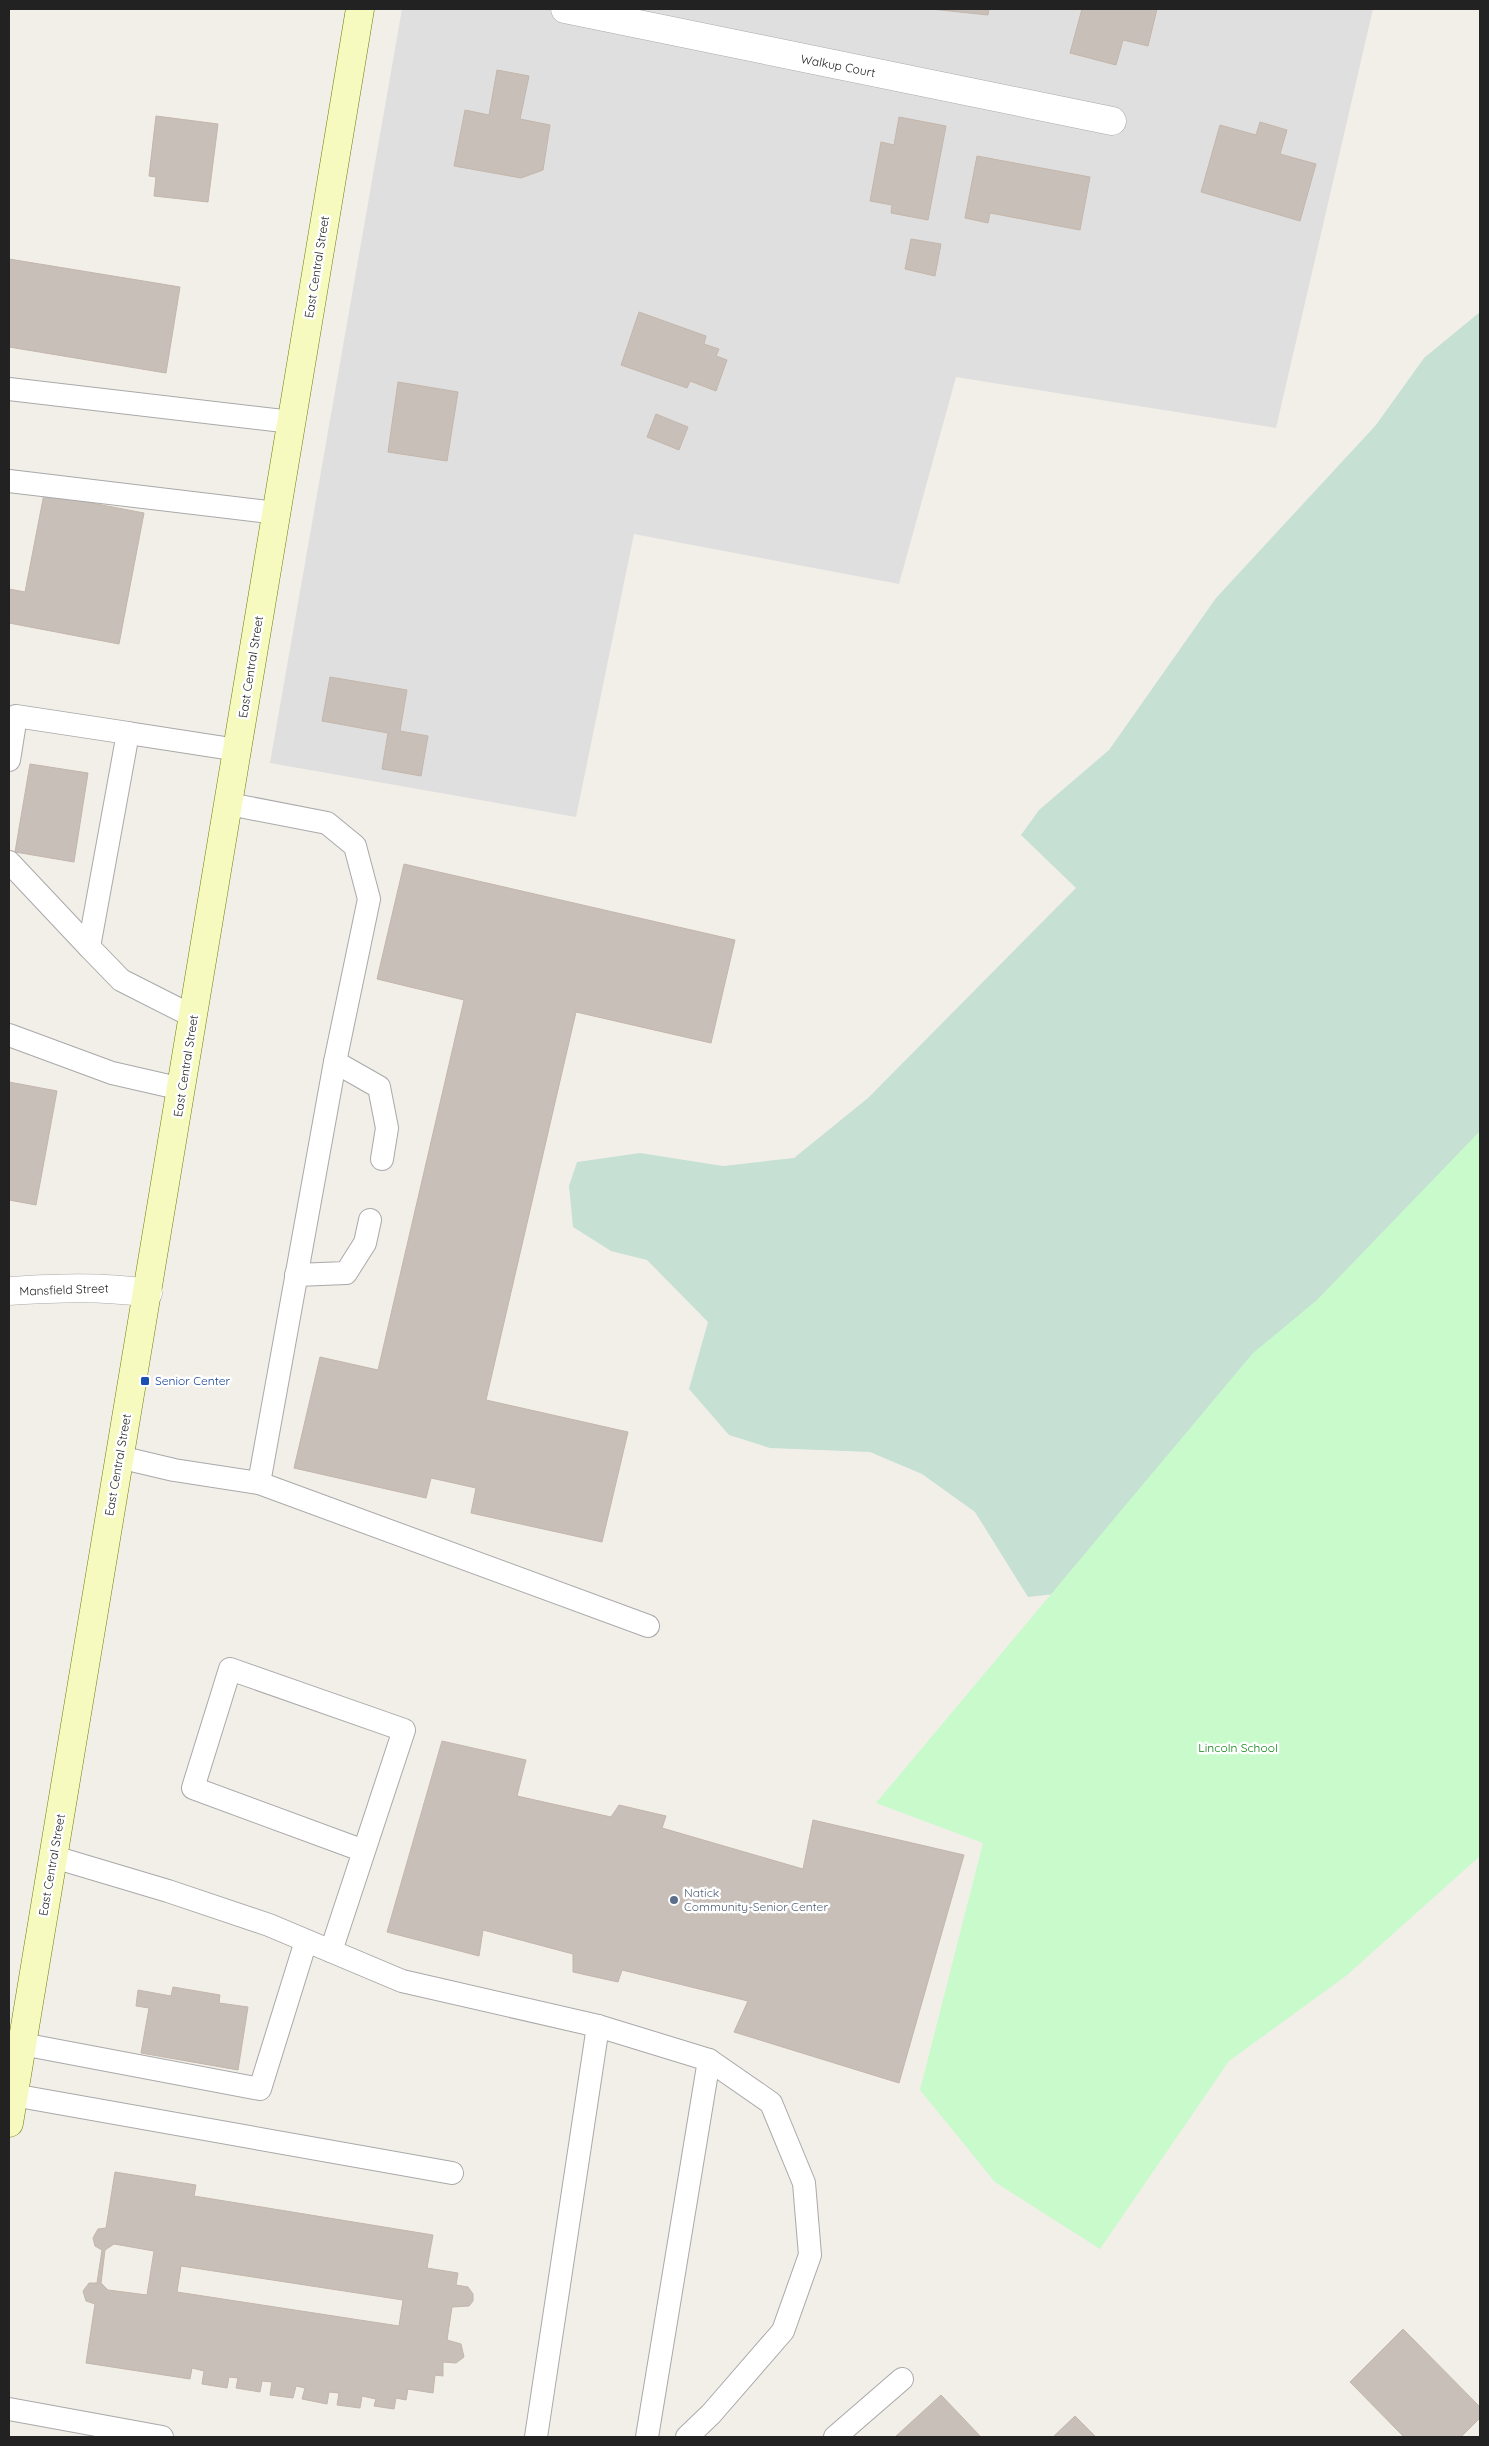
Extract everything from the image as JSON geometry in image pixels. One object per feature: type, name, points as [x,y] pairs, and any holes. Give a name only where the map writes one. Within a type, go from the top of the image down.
[{"type":"main road","name":"East Central Street","points":[[9,2123],[360,9]]},
{"type":"street","name":"Walkup Court","points":[[565,9],[1112,121]]},
{"type":"street","name":"Mansfield Street","points":[[9,1291],[73,1287],[112,1288],[148,1293]]},
{"type":"lane","points":[[9,390],[292,422]]},
{"type":"lane","points":[[9,481],[277,513]]},
{"type":"lane","points":[[9,760],[16,716],[238,750]]},
{"type":"lane","points":[[89,947],[128,733]]},
{"type":"lane","points":[[229,804],[327,823],[355,846],[368,899],[335,1062],[259,1483]]},
{"type":"lane","points":[[9,862],[121,980],[194,1017]]},
{"type":"lane","points":[[9,1035],[112,1073],[182,1089]]},
{"type":"lane","points":[[335,1062],[379,1087],[387,1128],[382,1159]]},
{"type":"lane","points":[[296,1275],[346,1273],[365,1243],[370,1220]]},
{"type":"lane","points":[[119,1457],[174,1470],[259,1483],[648,1626]]},
{"type":"lane","points":[[331,1951],[364,1852],[404,1730],[230,1669],[193,1788],[364,1852]]},
{"type":"lane","points":[[54,1857],[168,1891],[269,1925],[402,1981],[598,2026],[709,2060],[770,2103],[804,2183],[810,2254],[783,2331],[711,2414],[687,2437]]},
{"type":"lane","points":[[22,2044],[260,2089],[306,1941]]},
{"type":"lane","points":[[536,2437],[598,2026]]},
{"type":"lane","points":[[647,2437],[709,2060]]},
{"type":"lane","points":[[13,2095],[452,2173]]},
{"type":"lane","points":[[835,2437],[902,2379]]},
{"type":"lane","points":[[9,2409],[162,2437]]},
{"type":"shaded area","points":[[402,9],[1373,9],[1276,428],[956,377],[899,584],[634,534],[576,817],[270,763]]},
{"type":"green space","points":[[1480,312],[1480,1831],[1118,1587],[1028,1597],[975,1512],[922,1474],[870,1452],[770,1448],[729,1435],[689,1389],[708,1322],[647,1260],[611,1251],[573,1227],[569,1186],[577,1162],[640,1153],[723,1166],[794,1158],[868,1098],[1076,888],[1021,835],[1039,810],[1109,750],[1216,598],[1376,425],[1424,358]]},
{"type":"green space","name":"Lincoln School","points":[[1480,1131],[1480,1856],[1346,1976],[1229,2061],[1100,2249],[995,2182],[920,2090],[983,1843],[876,1803],[1253,1353],[1317,1300]]},
{"type":"building","points":[[931,9],[989,9],[988,15]]},
{"type":"building","points":[[1082,9],[1157,9],[1148,46],[1123,40],[1116,65],[1070,53]]},
{"type":"building","points":[[497,70],[529,76],[520,119],[550,125],[543,170],[521,178],[454,166],[465,110],[489,115]]},
{"type":"building","points":[[156,116],[218,124],[208,202],[154,196],[156,177],[149,176]]},
{"type":"building","points":[[899,117],[946,126],[928,220],[891,213],[892,205],[870,201],[881,142],[894,145]]},
{"type":"building","points":[[1260,122],[1287,130],[1280,154],[1316,164],[1300,221],[1201,192],[1220,125],[1256,135]]},
{"type":"building","points":[[977,156],[1090,177],[1080,230],[990,213],[988,223],[965,218]]},
{"type":"building","points":[[911,239],[941,244],[935,276],[905,269]]},
{"type":"building","points":[[9,259],[180,287],[166,373],[9,347]]},
{"type":"building","points":[[639,312],[706,336],[704,344],[719,349],[716,356],[727,360],[716,391],[690,381],[687,388],[621,365]]},
{"type":"building","points":[[398,382],[458,392],[447,461],[388,452]]},
{"type":"building","points":[[656,414],[688,427],[679,450],[647,437]]},
{"type":"building","points":[[44,494],[144,513],[119,644],[9,623],[9,589],[25,592]]},
{"type":"building","points":[[330,677],[407,690],[400,731],[428,736],[421,776],[382,769],[388,733],[322,721]]},
{"type":"building","points":[[30,764],[88,773],[74,862],[15,852]]},
{"type":"building","points":[[404,864],[735,940],[711,1043],[576,1012],[486,1400],[628,1432],[602,1542],[471,1513],[476,1488],[431,1478],[426,1498],[294,1468],[320,1357],[378,1370],[464,1000],[377,979]]},
{"type":"building","points":[[9,1082],[57,1091],[36,1205],[9,1200]]},
{"type":"building","name":"Natick Community-Senior Center","points":[[442,1741],[526,1760],[517,1796],[611,1817],[619,1805],[666,1816],[662,1828],[803,1869],[813,1820],[964,1855],[899,2083],[734,2032],[748,2001],[622,1970],[618,1982],[573,1972],[573,1954],[483,1930],[479,1956],[387,1932]]},
{"type":"building","points":[[173,1987],[220,1995],[219,2003],[248,2007],[238,2070],[141,2053],[149,2008],[136,2006],[138,1990],[171,1996]]},
{"type":"building","points":[[115,2172],[196,2185],[194,2196],[433,2235],[427,2268],[458,2273],[456,2285],[468,2287],[473,2294],[473,2301],[469,2306],[452,2307],[447,2340],[461,2344],[464,2357],[456,2363],[443,2362],[443,2376],[435,2375],[433,2393],[408,2389],[406,2400],[396,2398],[394,2409],[374,2406],[376,2399],[362,2396],[360,2408],[337,2405],[339,2393],[329,2392],[327,2404],[302,2399],[305,2388],[296,2386],[293,2398],[270,2395],[272,2382],[262,2381],[260,2392],[236,2388],[238,2378],[229,2377],[227,2388],[202,2384],[204,2371],[192,2368],[190,2379],[86,2363],[95,2304],[86,2301],[83,2291],[89,2283],[97,2283],[102,2250],[95,2246],[93,2238],[98,2229],[106,2228]],"holes":[[[114,2244],[154,2251],[147,2295],[108,2290],[101,2283],[105,2250]],[[181,2266],[403,2300],[399,2326],[177,2292]]]},
{"type":"building","points":[[1403,2329],[1480,2407],[1480,2418],[1461,2437],[1404,2437],[1350,2382]]},
{"type":"building","points":[[941,2395],[981,2437],[895,2437]]},
{"type":"building","points":[[1075,2416],[1096,2437],[1053,2437]]},
{"type":"place","name":"Senior Center","points":[[145,1381]]},
{"type":"place","name":"Natick Community-Senior Center","points":[[674,1900]]}]
